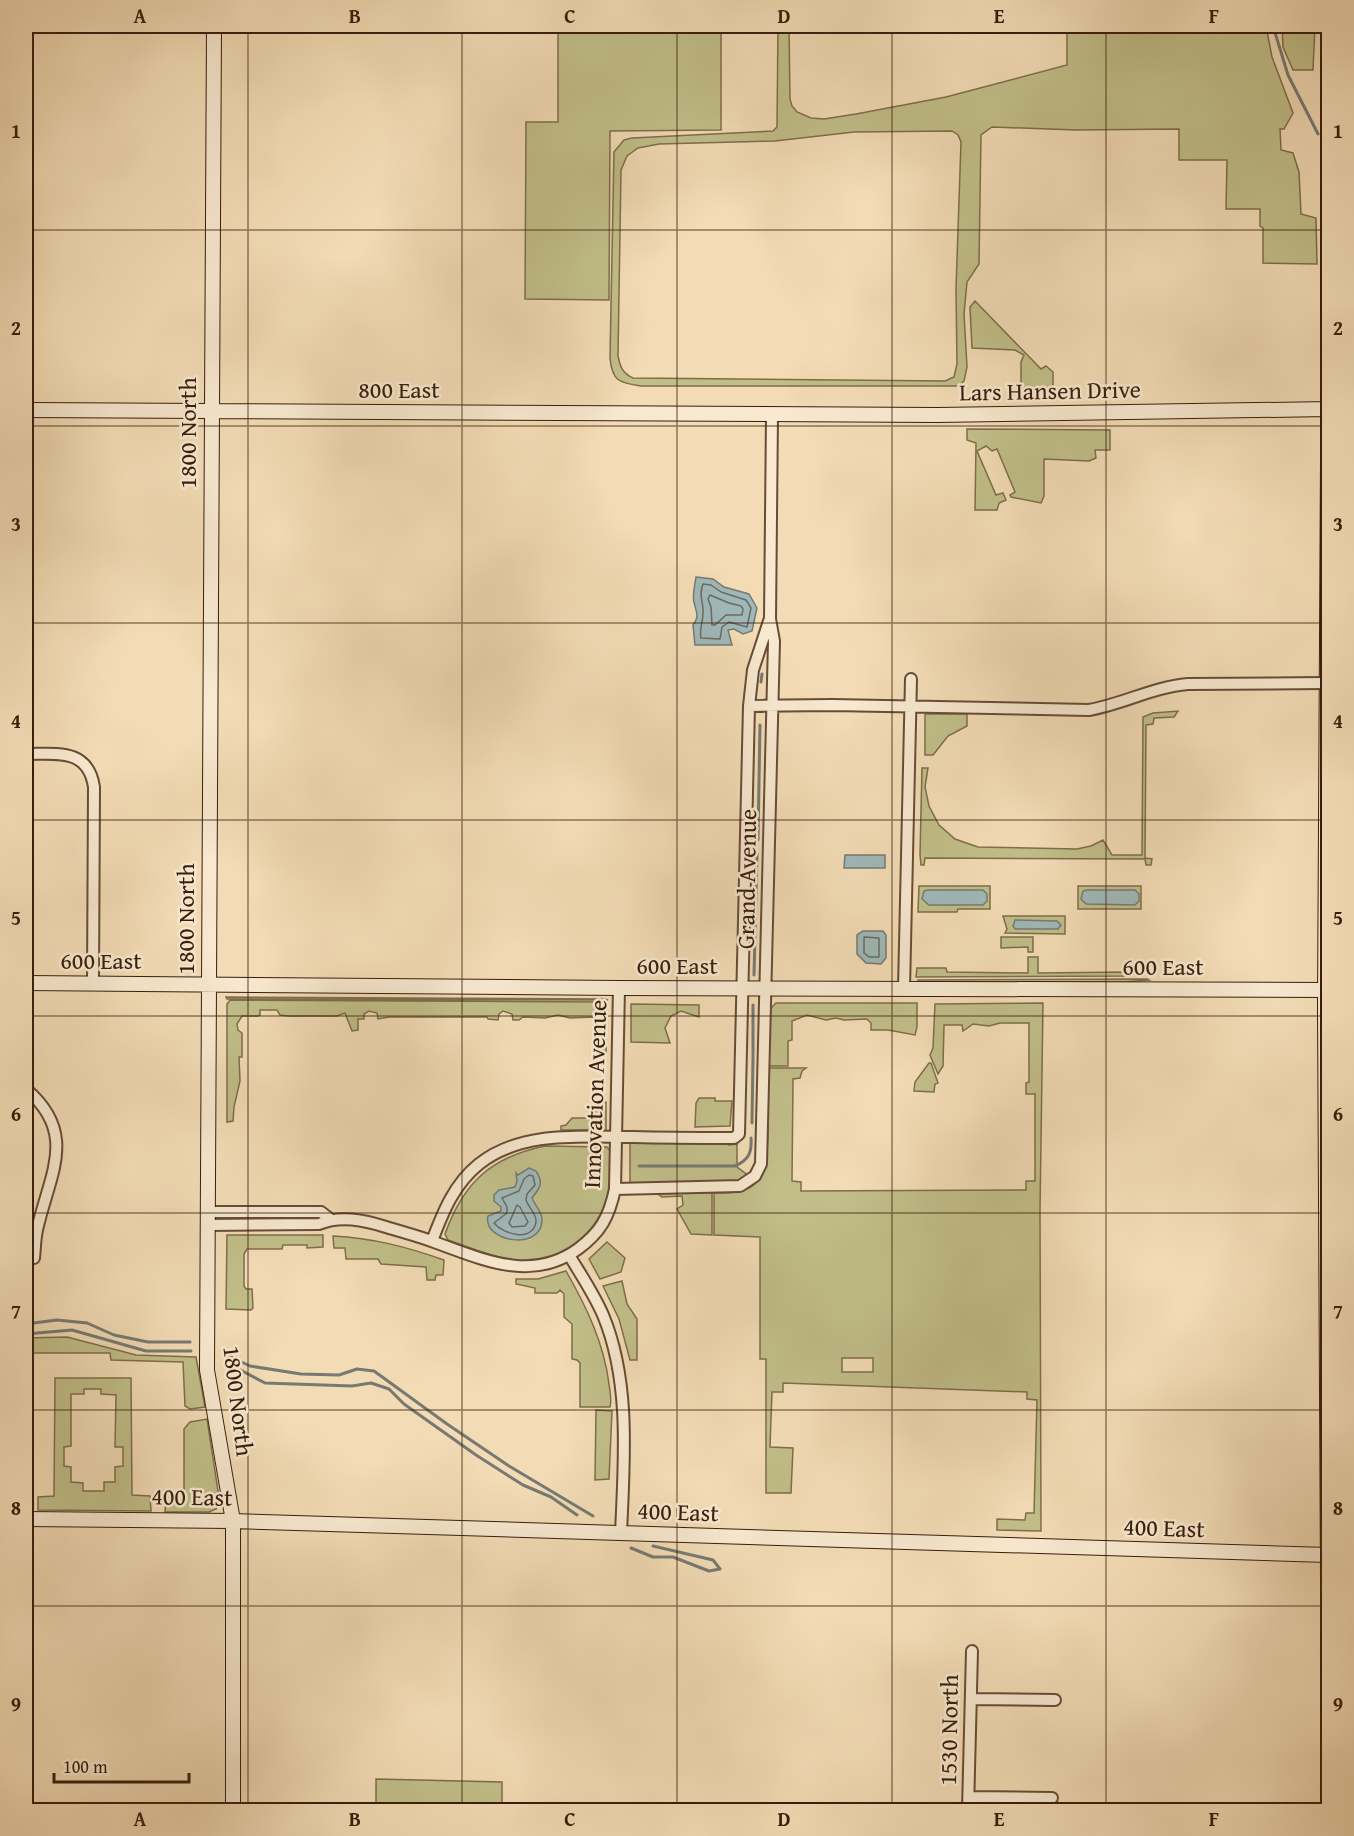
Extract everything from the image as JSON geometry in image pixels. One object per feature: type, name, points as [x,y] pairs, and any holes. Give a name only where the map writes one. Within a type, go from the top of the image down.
[{"type":"street","name":"1800 North","points":[[214,26],[210,411],[207,1370],[233,1521],[233,1810]]},
{"type":"street","name":"Lars Hansen Drive","points":[[772,415],[1328,409]]},
{"type":"street","points":[[1328,409],[1329,427]]},
{"type":"street","name":"800 East","points":[[26,410],[772,415]]},
{"type":"street","name":"Grand Avenue","points":[[615,1189],[733,1187],[745,1184],[755,1176],[761,1164],[774,641],[770,619],[772,415]]},
{"type":"street","points":[[1329,459],[1326,683],[1329,1580]]},
{"type":"street","name":"Grand Avenue","points":[[617,1137],[738,1136],[740,1129],[749,706],[753,670],[770,619]]},
{"type":"street","points":[[904,989],[910,680]]},
{"type":"street","points":[[749,706],[910,706],[1089,710],[1115,704],[1167,686],[1326,683]]},
{"type":"street","points":[[26,754],[62,754],[74,757],[92,773],[94,787],[93,983]]},
{"type":"street","name":"600 East","points":[[26,983],[619,988],[1327,990]]},
{"type":"street","name":"Innovation Avenue","points":[[208,1218],[321,1212],[330,1219],[374,1223],[499,1264],[543,1265],[569,1255],[600,1230],[610,1210],[615,1189],[619,988]]},
{"type":"street","points":[[26,1089],[41,1102],[50,1116],[55,1133],[56,1150],[55,1170],[30,1258]]},
{"type":"street","points":[[432,1241],[444,1209],[458,1187],[479,1164],[506,1148],[548,1138],[617,1137]]},
{"type":"street","points":[[569,1255],[591,1289],[603,1315],[618,1366],[623,1409],[621,1533]]},
{"type":"street","name":"400 East","points":[[26,1519],[233,1521],[1328,1556]]},
{"type":"street","name":"1530 North","points":[[968,1810],[972,1651]]},
{"type":"street","points":[[971,1699],[1054,1700]]},
{"type":"street","points":[[969,1797],[1052,1798]]},
{"type":"shaded area","points":[[558,26],[721,26],[721,130],[610,131],[609,300],[525,299],[526,122],[558,122]]},
{"type":"shaded area","points":[[778,26],[789,26],[792,106],[797,112],[811,118],[824,119],[946,97],[1067,65],[1067,26],[1266,26],[1272,57],[1293,113],[1284,129],[1280,129],[1281,150],[1293,153],[1299,172],[1301,214],[1316,218],[1317,264],[1263,263],[1263,228],[1260,226],[1260,209],[1226,209],[1227,160],[1179,160],[1179,129],[1076,130],[992,127],[981,135],[979,264],[967,282],[964,314],[967,367],[964,381],[959,386],[641,386],[618,380],[613,372],[610,358],[614,152],[624,140],[632,138],[773,131],[777,127]],"holes":[[[952,131],[958,135],[961,142],[956,289],[957,364],[954,377],[945,381],[633,378],[624,371],[618,356],[621,170],[627,156],[638,148],[659,144],[775,141],[854,132]]]},
{"type":"shaded area","points":[[1282,26],[1315,26],[1313,70],[1293,70],[1283,47]]},
{"type":"shaded area","points":[[975,301],[1041,369],[1046,366],[1053,372],[1053,397],[1021,397],[1021,362],[1024,355],[1015,350],[972,348],[970,307]]},
{"type":"shaded area","points":[[967,429],[1110,430],[1110,450],[1095,450],[1096,458],[1089,461],[1044,459],[1044,496],[1041,503],[1011,497],[1010,495],[1015,492],[997,449],[992,451],[986,446],[977,451],[996,495],[1003,493],[1006,500],[999,503],[997,510],[975,510],[976,443],[967,440]]},
{"type":"shaded area","points":[[1178,711],[1174,717],[1154,718],[1153,724],[1146,725],[1145,858],[1152,859],[1151,865],[1146,865],[1145,859],[925,858],[924,865],[921,865],[922,768],[928,768],[925,787],[929,806],[939,825],[955,839],[978,847],[1077,849],[1103,840],[1112,855],[1142,855],[1143,717],[1153,713]]},
{"type":"shaded area","points":[[925,714],[967,714],[967,726],[948,736],[933,755],[925,755]]},
{"type":"shaded area","points":[[919,886],[990,886],[990,909],[918,912]]},
{"type":"shaded area","points":[[1078,886],[1141,886],[1141,909],[1078,909]]},
{"type":"shaded area","points":[[1003,916],[1065,916],[1065,934],[1005,933],[1007,929]]},
{"type":"shaded area","points":[[1001,937],[1033,937],[1033,952],[1028,952],[1028,947],[1001,948]]},
{"type":"shaded area","points":[[1028,957],[1038,957],[1038,973],[1128,972],[1128,976],[916,977],[917,968],[946,968],[947,972],[1028,973]]},
{"type":"shaded area","points":[[918,980],[1149,980],[1125,982],[918,982]]},
{"type":"shaded area","points":[[226,997],[605,999],[608,1000],[227,999]]},
{"type":"shaded area","points":[[230,1000],[606,1002],[606,1052],[597,1052],[598,1019],[594,1017],[570,1018],[558,1015],[545,1018],[523,1017],[513,1020],[512,1014],[503,1011],[499,1014],[498,1020],[487,1017],[378,1019],[377,1013],[369,1011],[364,1014],[364,1019],[358,1019],[358,1030],[352,1031],[345,1013],[337,1016],[288,1016],[280,1015],[277,1010],[260,1010],[260,1015],[242,1016],[237,1024],[238,1030],[242,1033],[242,1057],[239,1057],[240,1081],[233,1121],[227,1122],[227,1004]]},
{"type":"shaded area","points":[[776,1003],[917,1003],[917,1027],[915,1035],[888,1030],[871,1030],[871,1023],[867,1019],[826,1020],[807,1015],[792,1021],[792,1040],[788,1041],[788,1066],[769,1066],[770,1016],[771,1008]]},
{"type":"shaded area","points":[[1043,1003],[1040,1210],[1041,1531],[997,1530],[997,1519],[1025,1520],[1026,1513],[1034,1513],[1037,1400],[1027,1399],[1027,1392],[783,1383],[783,1392],[772,1392],[770,1447],[793,1448],[791,1493],[766,1493],[766,1359],[760,1359],[760,1237],[714,1235],[714,1193],[731,1193],[754,1185],[764,1168],[768,1144],[769,1068],[806,1068],[802,1071],[800,1078],[793,1079],[792,1181],[801,1182],[801,1191],[1026,1190],[1026,1181],[1035,1181],[1035,1094],[1026,1094],[1026,1083],[1029,1082],[1029,1023],[1000,1023],[989,1026],[973,1024],[963,1031],[962,1025],[944,1025],[943,1066],[938,1074],[930,1055],[933,1048],[935,1004]],"holes":[[[842,1358],[873,1358],[873,1372],[842,1372]]]},
{"type":"shaded area","points":[[631,1004],[699,1005],[699,1017],[681,1011],[671,1016],[665,1028],[670,1043],[631,1042]]},
{"type":"shaded area","points":[[931,1063],[938,1083],[935,1084],[934,1092],[914,1091],[915,1082]]},
{"type":"shaded area","points":[[699,1098],[732,1101],[730,1126],[695,1127],[696,1103]]},
{"type":"shaded area","points":[[601,1101],[606,1102],[606,1130],[561,1130],[561,1126],[566,1125],[572,1118],[593,1118],[594,1112],[601,1106]]},
{"type":"shaded area","points":[[630,1142],[737,1144],[737,1167],[749,1176],[731,1183],[630,1183]]},
{"type":"shaded area","points":[[545,1146],[607,1147],[611,1153],[612,1173],[607,1199],[591,1229],[579,1241],[549,1257],[514,1260],[480,1252],[448,1240],[445,1234],[452,1216],[470,1187],[482,1175],[509,1157]]},
{"type":"shaded area","points":[[655,1192],[712,1193],[712,1235],[691,1234],[677,1209],[683,1205],[682,1196],[662,1197]]},
{"type":"shaded area","points":[[227,1235],[323,1235],[323,1247],[283,1245],[282,1249],[247,1249],[244,1254],[244,1286],[246,1289],[252,1289],[253,1308],[251,1310],[226,1309]]},
{"type":"shaded area","points":[[333,1236],[390,1244],[444,1260],[443,1275],[436,1275],[435,1280],[427,1280],[426,1267],[381,1264],[378,1259],[346,1259],[345,1248],[334,1248]]},
{"type":"shaded area","points":[[607,1242],[625,1258],[621,1272],[600,1279],[589,1259]]},
{"type":"shaded area","points":[[566,1271],[587,1311],[603,1354],[611,1396],[610,1407],[580,1407],[580,1363],[572,1359],[572,1324],[564,1317],[564,1294],[560,1290],[557,1293],[535,1293],[535,1288],[516,1284],[516,1279],[538,1279]]},
{"type":"shaded area","points":[[622,1281],[627,1304],[637,1319],[637,1360],[630,1360],[619,1319],[603,1286]]},
{"type":"shaded area","points":[[67,1337],[136,1355],[196,1357],[205,1407],[190,1409],[185,1406],[183,1362],[111,1360],[110,1353],[26,1353],[26,1338]]},
{"type":"shaded area","points":[[55,1378],[131,1378],[132,1495],[150,1496],[151,1511],[38,1510],[38,1497],[54,1496]],"holes":[[[84,1389],[101,1389],[101,1394],[116,1395],[115,1447],[123,1447],[123,1466],[115,1467],[115,1482],[104,1482],[104,1491],[83,1491],[83,1483],[71,1482],[71,1467],[64,1466],[64,1447],[71,1446],[71,1394],[84,1394]]]},
{"type":"shaded area","points":[[596,1410],[612,1411],[609,1479],[595,1480]]},
{"type":"shaded area","points":[[207,1419],[220,1504],[209,1512],[165,1512],[166,1496],[184,1495],[184,1429],[190,1422]]},
{"type":"shaded area","points":[[376,1779],[502,1782],[502,1810],[376,1810]]},
{"type":"water","points":[[696,577],[713,579],[724,587],[749,594],[757,608],[752,631],[743,634],[734,629],[728,630],[732,645],[695,645],[693,625],[697,614],[693,596]]},
{"type":"water","points":[[845,855],[885,855],[885,868],[844,868]]},
{"type":"water","points":[[983,890],[987,894],[987,901],[983,905],[929,905],[922,899],[924,891]]},
{"type":"water","points":[[1135,890],[1139,894],[1139,901],[1135,905],[1086,904],[1081,899],[1083,891]]},
{"type":"water","points":[[1015,920],[1057,921],[1061,925],[1058,929],[1015,929],[1013,926]]},
{"type":"water","points":[[863,931],[883,931],[886,935],[886,958],[881,964],[866,963],[857,954],[857,935]]},
{"type":"water","points":[[529,1168],[536,1171],[540,1179],[539,1188],[532,1198],[542,1216],[540,1229],[533,1236],[513,1240],[494,1232],[489,1225],[488,1216],[501,1211],[501,1207],[494,1201],[494,1195],[499,1190],[515,1187],[516,1173],[518,1175]]},
{"type":"waterway","points":[[1273,26],[1288,75],[1318,134]]},
{"type":"waterway","points":[[761,682],[762,674]]},
{"type":"waterway","points":[[758,840],[760,725]]},
{"type":"waterway","points":[[754,975],[757,853]]},
{"type":"waterway","points":[[753,1005],[753,1055]]},
{"type":"waterway","points":[[752,1123],[753,1057]]},
{"type":"waterway","points":[[639,1166],[735,1166],[749,1155],[751,1138]]},
{"type":"waterway","points":[[26,1324],[57,1320],[87,1323],[114,1335],[148,1342],[190,1342]]},
{"type":"waterway","points":[[26,1334],[72,1330],[146,1351],[191,1351]]},
{"type":"waterway","points":[[229,1356],[250,1366],[301,1374],[339,1375],[357,1369],[374,1371],[509,1466],[593,1516]]},
{"type":"waterway","points":[[229,1364],[265,1383],[352,1386],[371,1383],[389,1389],[404,1404],[476,1455],[523,1485],[551,1497],[577,1515]]},
{"type":"waterway","points":[[653,1546],[713,1560],[720,1569]]},
{"type":"waterway","points":[[631,1548],[653,1557],[673,1557],[709,1571],[720,1569]]}]
